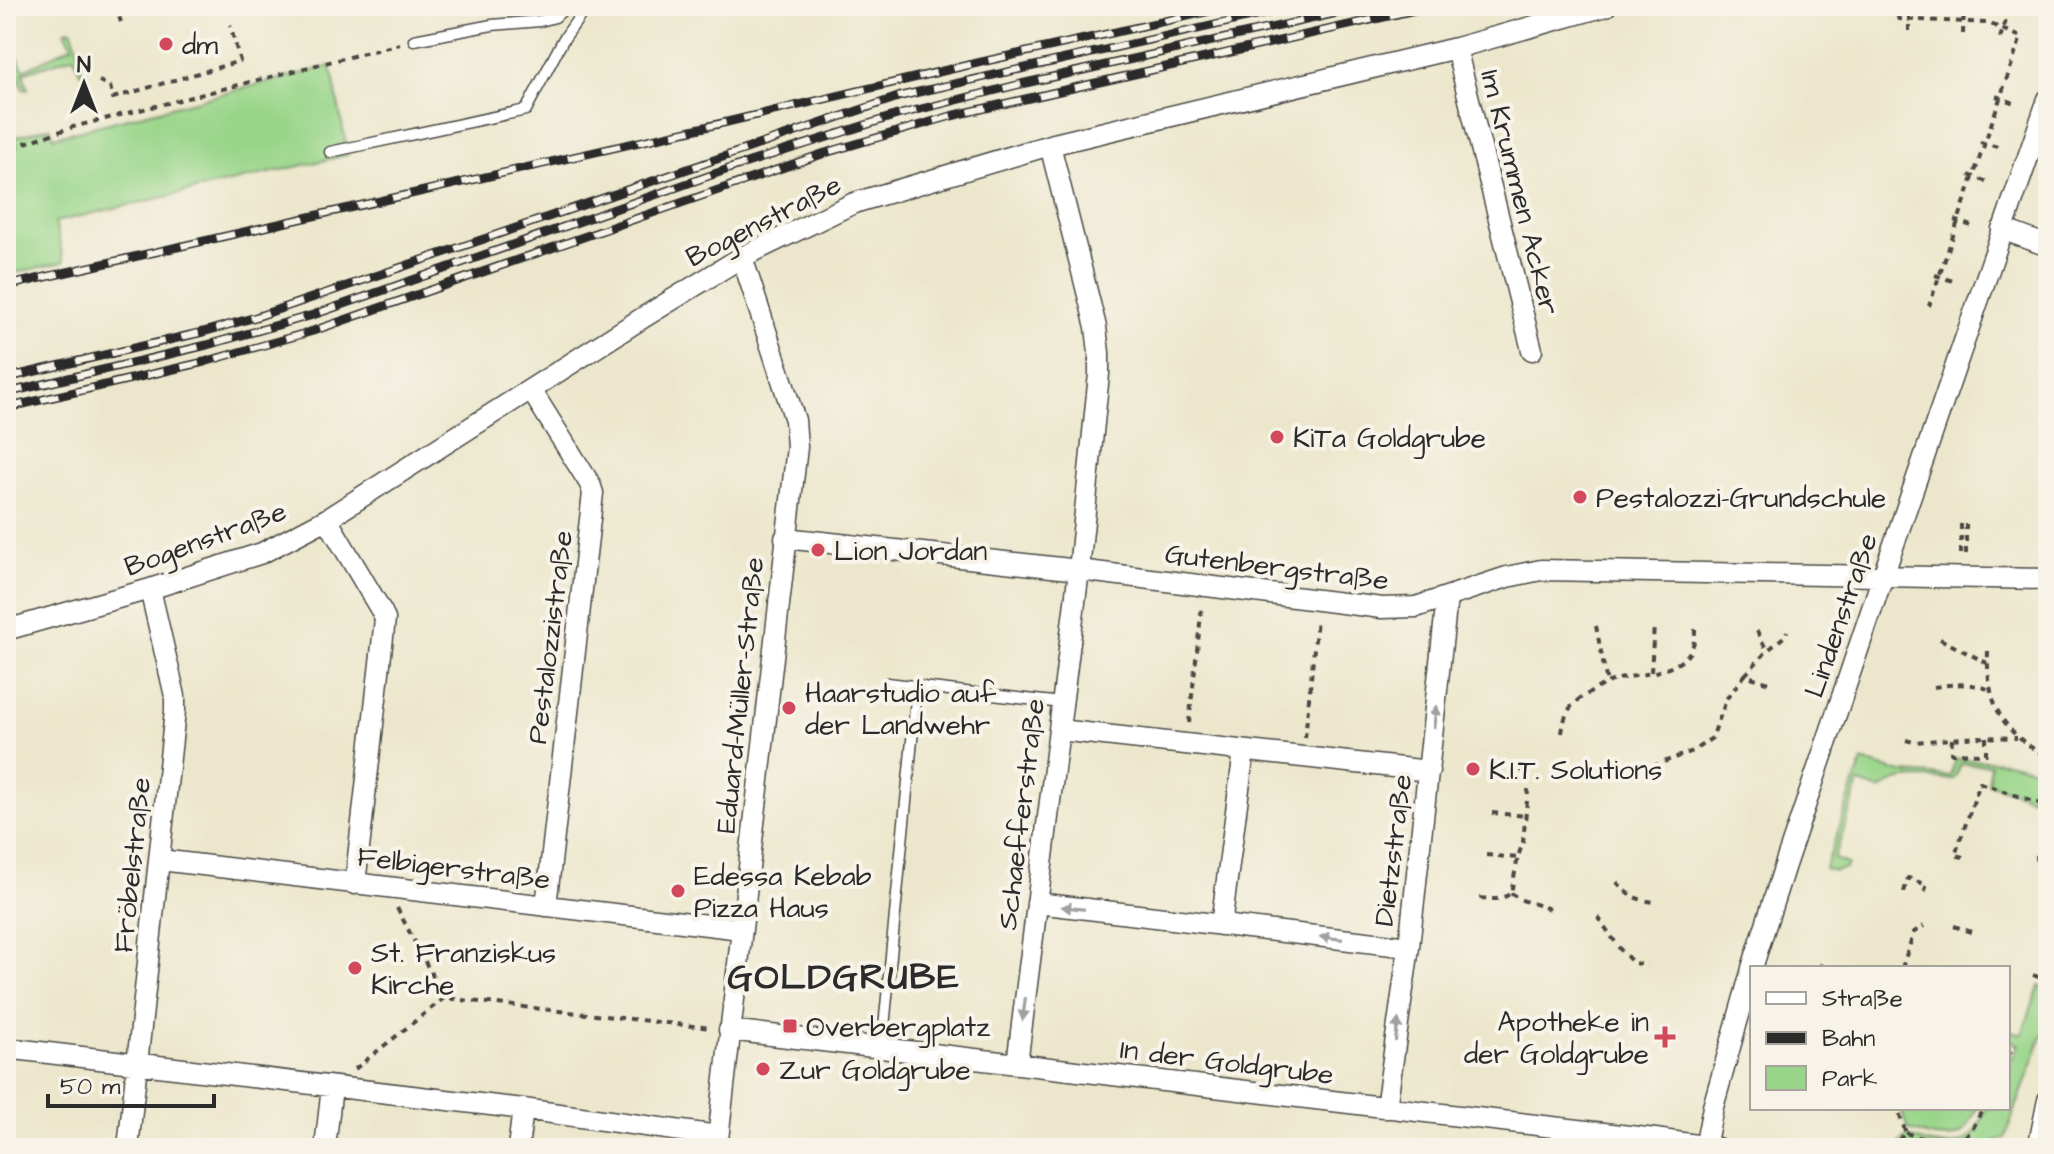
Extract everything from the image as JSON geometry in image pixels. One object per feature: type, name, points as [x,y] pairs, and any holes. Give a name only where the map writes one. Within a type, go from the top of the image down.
[{"type":"street","name":"Bogenstraße","points":[[6,630],[262,553],[327,519],[742,257],[854,203],[1050,145],[1456,48],[1606,6]]},
{"type":"street","name":"Im Krummen Acker","points":[[1456,48],[1532,350]]},
{"type":"street","name":"Lindenstraße","points":[[1753,966],[2048,99]]},
{"type":"street","name":"Schaefferstraße","points":[[1017,1064],[1079,570],[1099,374],[1096,327],[1050,145]]},
{"type":"street","points":[[2002,229],[2048,246]]},
{"type":"street","name":"Eduard-Müller-Straße","points":[[718,1142],[797,447],[795,420],[742,257]]},
{"type":"street","name":"Pestalozzistraße","points":[[531,390],[593,493],[546,906]]},
{"type":"street","points":[[327,519],[385,619],[355,884]]},
{"type":"street","name":"Gutenbergstraße","points":[[785,538],[1079,570],[1382,608],[1416,607],[1507,577],[1541,570],[1883,576],[2046,570]]},
{"type":"street","name":"Fröbelstraße","points":[[128,1148],[172,749],[175,696],[150,589]]},
{"type":"street","name":"Dietzstraße","points":[[1386,1108],[1409,947],[1447,598]]},
{"type":"street","points":[[1059,730],[1429,771]]},
{"type":"street","points":[[1221,925],[1244,751]]},
{"type":"street","name":"Felbigerstraße","points":[[160,860],[741,929]]},
{"type":"street","points":[[1037,903],[1409,947]]},
{"type":"street","name":"Lindenstraße","points":[[1709,1147],[1713,1107],[1750,975]]},
{"type":"street","name":"In der Goldgrube","points":[[729,1030],[1709,1147]]},
{"type":"street","points":[[6,1048],[523,1109],[718,1142]]},
{"type":"street","points":[[325,1148],[332,1087]]},
{"type":"street","points":[[2038,1148],[2048,1100]]},
{"type":"street","points":[[518,1148],[523,1109]]},
{"type":"lane","points":[[414,40],[492,25],[540,21],[555,17],[567,6]]},
{"type":"lane","points":[[330,152],[526,110],[563,40],[587,6]]},
{"type":"lane","points":[[887,683],[1062,703]]},
{"type":"lane","points":[[882,1048],[916,699]]},
{"type":"path","points":[[115,6],[121,22]]},
{"type":"path","points":[[1893,6],[1899,19],[1988,23],[2021,37],[1982,142],[1929,306]]},
{"type":"path","points":[[1909,6],[1909,31]]},
{"type":"path","points":[[1963,34],[1964,6]]},
{"type":"path","points":[[2000,38],[2010,9]]},
{"type":"path","points":[[99,81],[110,86],[113,98],[240,61],[230,25]]},
{"type":"path","points":[[13,147],[73,127],[414,40]]},
{"type":"path","points":[[1998,97],[2017,104]]},
{"type":"path","points":[[1982,142],[2001,148]]},
{"type":"path","points":[[1971,176],[1990,183]]},
{"type":"path","points":[[1955,221],[1974,227]]},
{"type":"path","points":[[1937,275],[1956,282]]},
{"type":"path","points":[[1964,524],[1964,560]]},
{"type":"path","points":[[2044,539],[2046,570]]},
{"type":"path","points":[[1186,745],[1204,587]]},
{"type":"path","points":[[1303,758],[1318,601]]},
{"type":"path","points":[[1651,672],[1654,625]]},
{"type":"path","points":[[1596,626],[1607,683]]},
{"type":"path","points":[[1562,733],[1564,716],[1571,705],[1607,683],[1667,669],[1687,656],[1694,641],[1695,629]]},
{"type":"path","points":[[1757,631],[1767,651]]},
{"type":"path","points":[[1653,766],[1693,751],[1712,738],[1727,698],[1787,631]]},
{"type":"path","points":[[2047,635],[2048,651]]},
{"type":"path","points":[[1940,639],[1987,663]]},
{"type":"path","points":[[1988,651],[1990,690],[2000,717],[2017,738],[2048,757]]},
{"type":"path","points":[[1745,675],[1772,684]]},
{"type":"path","points":[[1934,687],[1964,684],[1990,690]]},
{"type":"path","points":[[1952,739],[1951,753],[1986,754],[1986,737]]},
{"type":"path","points":[[1906,740],[2017,738]]},
{"type":"path","points":[[1480,898],[1496,900],[1511,893],[1523,842],[1529,780],[1527,773],[1510,763],[1509,758]]},
{"type":"path","points":[[1963,857],[1955,855],[1980,783],[2048,806]]},
{"type":"path","points":[[1492,813],[1527,816]]},
{"type":"path","points":[[2036,861],[2038,852]]},
{"type":"path","points":[[1486,855],[1518,858]]},
{"type":"path","points":[[1904,892],[1908,878],[1927,885],[1923,895]]},
{"type":"path","points":[[1617,882],[1627,894],[1638,900],[1655,902]]},
{"type":"path","points":[[387,888],[444,998]]},
{"type":"path","points":[[1511,893],[1516,898],[1549,909]]},
{"type":"path","points":[[1598,917],[1633,963],[1647,965]]},
{"type":"path","points":[[1903,966],[1914,932],[1924,926]]},
{"type":"path","points":[[1954,926],[1971,932]]},
{"type":"path","points":[[2033,975],[2048,981]]},
{"type":"path","points":[[332,1087],[444,998],[729,1030]]},
{"type":"path","points":[[2010,1052],[2014,1045]]},
{"type":"path","points":[[1898,1110],[1906,1133]]},
{"type":"path","points":[[1906,1133],[1923,1139],[1958,1140],[1969,1133],[1982,1110]]},
{"type":"path","points":[[1890,1148],[1906,1133]]},
{"type":"green space","points":[[65,31],[72,31],[84,69],[80,73],[74,56],[23,73],[28,89],[23,89],[13,59],[16,55],[24,70],[72,46]]},
{"type":"green space","points":[[331,66],[348,155],[55,222],[64,262],[6,275],[6,140],[50,127],[54,137]]},
{"type":"green space","points":[[1956,759],[2007,762],[2048,772],[2048,803],[1988,783],[1991,765],[1961,764],[1953,779],[1906,779],[1888,784],[1880,790],[1859,783],[1834,859],[1848,864],[1846,868],[1834,871],[1825,869],[1862,761],[1902,773],[1950,776]]},
{"type":"green space","points":[[2039,986],[2048,989],[2048,1020],[2005,1138],[1983,1148],[1895,1148],[1907,1136],[1933,1144],[1961,1143],[1975,1132],[1986,1110],[2010,1110],[2010,1063],[2019,1044],[2012,1041],[2010,1044],[2010,1031],[2022,1035]]},
{"type":"green space","points":[[1901,1110],[1923,1110],[1926,1113],[1930,1110],[1976,1110],[1964,1131],[1952,1137],[1929,1136],[1908,1129]]},
{"type":"railway","points":[[6,286],[1232,6]]},
{"type":"railway","points":[[6,378],[256,317],[901,96],[1299,6]]},
{"type":"railway","points":[[6,393],[207,345],[313,315],[737,166],[897,115],[1368,6]]},
{"type":"railway","points":[[6,408],[204,362],[313,331],[825,153],[951,116],[1432,6]]},
{"type":"place","name":"dm","points":[[166,44]]},
{"type":"place","name":"KiTa Goldgrube","points":[[1277,437]]},
{"type":"place","name":"Pestalozzi-Grundschule","points":[[1580,497]]},
{"type":"place","name":"Lion Jordan","points":[[818,550]]},
{"type":"place","name":"Haarstudio auf der Landwehr","points":[[789,708]]},
{"type":"place","name":"K.I.T. Solutions","points":[[1473,769]]},
{"type":"place","name":"Edessa Kebab Pizza Haus","points":[[678,891]]},
{"type":"place","name":"St. Franziskus Kirche","points":[[355,968]]},
{"type":"place","name":"Overbergplatz","points":[[790,1026]]},
{"type":"place","name":"Apotheke in der Goldgrube","points":[[1665,1037]]},
{"type":"place","name":"Zur Goldgrube","points":[[763,1069]]},
{"type":"district","name":"GOLDGRUBE","points":[[844,975]]}]
